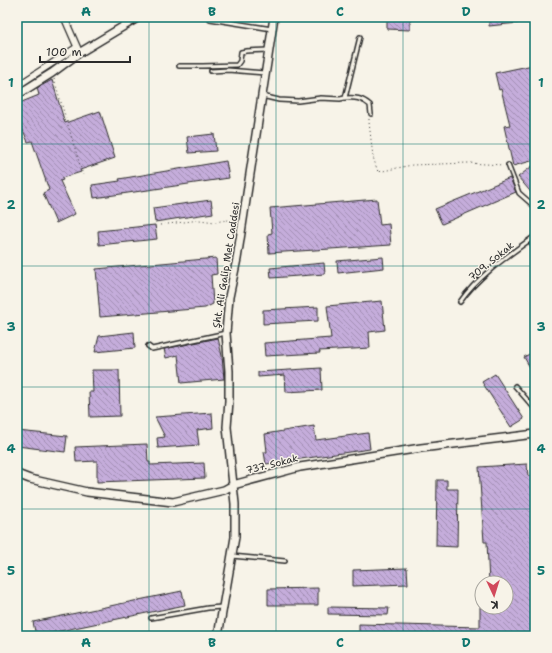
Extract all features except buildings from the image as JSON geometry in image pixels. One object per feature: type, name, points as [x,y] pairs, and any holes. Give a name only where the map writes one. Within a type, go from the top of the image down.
[{"type":"street","points":[[64,17],[78,50]]},
{"type":"street","points":[[17,86],[78,50],[139,17]]},
{"type":"street","name":"Şht. Ali Galip Met Caddesi","points":[[218,636],[235,537],[236,504],[227,427],[229,371],[226,333],[230,298],[243,224],[274,17]]},
{"type":"street","points":[[17,95],[52,73],[78,50]]},
{"type":"street","name":"737. Sokak","points":[[17,474],[30,479],[87,492],[173,502],[224,490],[233,484],[300,467],[421,448],[535,434]]},
{"type":"lane","points":[[210,19],[272,29]]},
{"type":"lane","points":[[345,98],[360,37]]},
{"type":"lane","points":[[179,66],[236,64],[240,61],[241,52],[246,50],[269,50]]},
{"type":"lane","points":[[211,71],[228,70],[265,73]]},
{"type":"lane","points":[[262,96],[279,100],[298,101],[320,98],[340,100],[356,97],[370,105],[371,114]]},
{"type":"lane","points":[[508,165],[519,192],[535,207]]},
{"type":"lane","name":"709. Sokak","points":[[460,302],[469,289],[510,254],[535,236]]},
{"type":"lane","points":[[148,346],[152,349],[226,333]]},
{"type":"lane","points":[[515,386],[535,409]]},
{"type":"lane","points":[[232,556],[285,561]]},
{"type":"lane","points":[[151,618],[208,608],[224,607]]},
{"type":"path","points":[[52,73],[83,174]]},
{"type":"path","points":[[371,114],[369,122],[373,157],[378,172],[412,165],[468,163],[508,165]]},
{"type":"path","points":[[160,225],[200,220],[215,222],[228,220],[243,224]]}]
